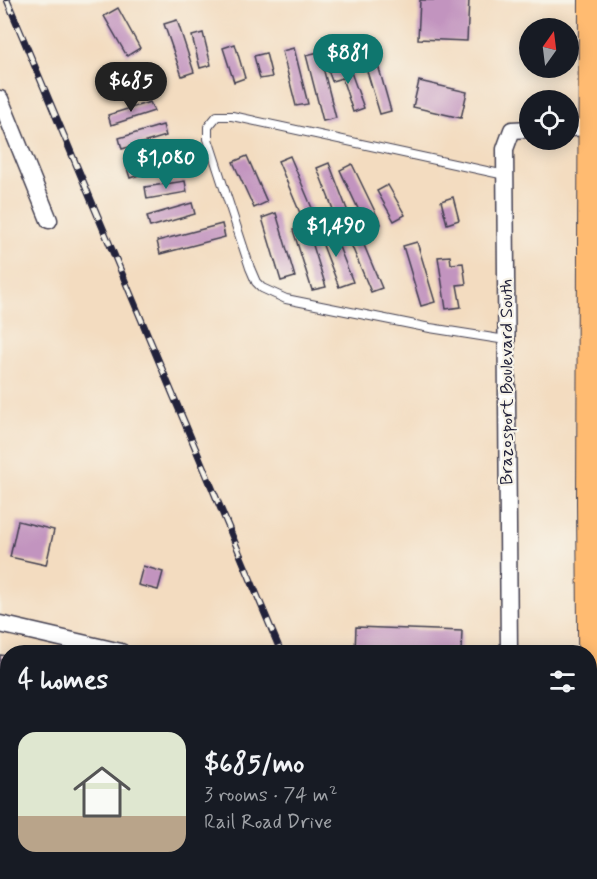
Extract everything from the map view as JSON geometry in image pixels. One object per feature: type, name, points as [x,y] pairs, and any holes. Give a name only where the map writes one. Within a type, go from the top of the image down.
[{"type":"main road","points":[[591,645],[580,127],[592,0]]},
{"type":"street","points":[[0,99],[49,220]]},
{"type":"street","name":"Brazosport Boulevard South","points":[[508,645],[505,149],[513,130],[519,130]]},
{"type":"street","points":[[0,624],[91,645]]},
{"type":"lane","points":[[505,175],[232,116],[217,116],[208,127],[208,139],[250,268],[256,282],[262,288],[286,299],[430,328],[506,340]]},
{"type":"building","points":[[420,0],[469,0],[467,41],[418,39]]},
{"type":"building","points":[[118,8],[140,48],[127,56],[104,16]]},
{"type":"building","points":[[177,20],[194,72],[182,76],[164,24]]},
{"type":"building","points":[[203,33],[211,65],[200,68],[192,36]]},
{"type":"building","points":[[235,44],[245,78],[234,82],[223,48]]},
{"type":"building","points":[[294,48],[308,104],[296,106],[282,51]]},
{"type":"building","points":[[319,52],[336,118],[323,121],[306,55]]},
{"type":"building","points":[[266,53],[272,77],[260,79],[254,56]]},
{"type":"building","points":[[348,64],[364,108],[353,112],[342,78],[332,81],[328,70]]},
{"type":"building","points":[[378,65],[391,111],[380,114],[366,68]]},
{"type":"building","points":[[419,81],[467,92],[461,118],[413,107]]},
{"type":"building","points":[[150,102],[154,111],[111,125],[108,115]]},
{"type":"building","points":[[163,125],[166,136],[122,149],[119,138]]},
{"type":"building","points":[[186,145],[190,158],[130,178],[126,165]]},
{"type":"building","points":[[247,156],[267,202],[254,208],[233,162]]},
{"type":"building","points":[[290,156],[312,208],[300,213],[278,161]]},
{"type":"building","points":[[329,163],[350,217],[338,222],[317,168]]},
{"type":"building","points":[[352,164],[381,224],[368,230],[340,170]]},
{"type":"building","points":[[185,181],[187,192],[147,199],[145,187]]},
{"type":"building","points":[[388,185],[405,215],[394,221],[377,191]]},
{"type":"building","points":[[453,197],[459,220],[447,224],[441,201]]},
{"type":"building","points":[[192,203],[195,214],[150,227],[147,216]]},
{"type":"building","points":[[276,213],[295,277],[281,281],[262,218]]},
{"type":"building","points":[[222,224],[225,237],[160,254],[157,241]]},
{"type":"building","points":[[307,226],[326,287],[312,290],[293,230]]},
{"type":"building","points":[[332,229],[353,282],[339,287],[319,235]]},
{"type":"building","points":[[361,238],[382,288],[371,292],[350,242]]},
{"type":"building","points":[[417,242],[435,302],[421,306],[403,246]]},
{"type":"building","points":[[450,256],[451,264],[463,263],[466,284],[457,285],[461,307],[446,309],[438,257]]},
{"type":"building","points":[[18,521],[54,530],[46,565],[10,557]]},
{"type":"building","points":[[143,566],[163,572],[158,590],[138,585]]},
{"type":"building","points":[[356,627],[462,631],[461,645],[355,645]]},
{"type":"railway","points":[[7,0],[278,645]]}]
